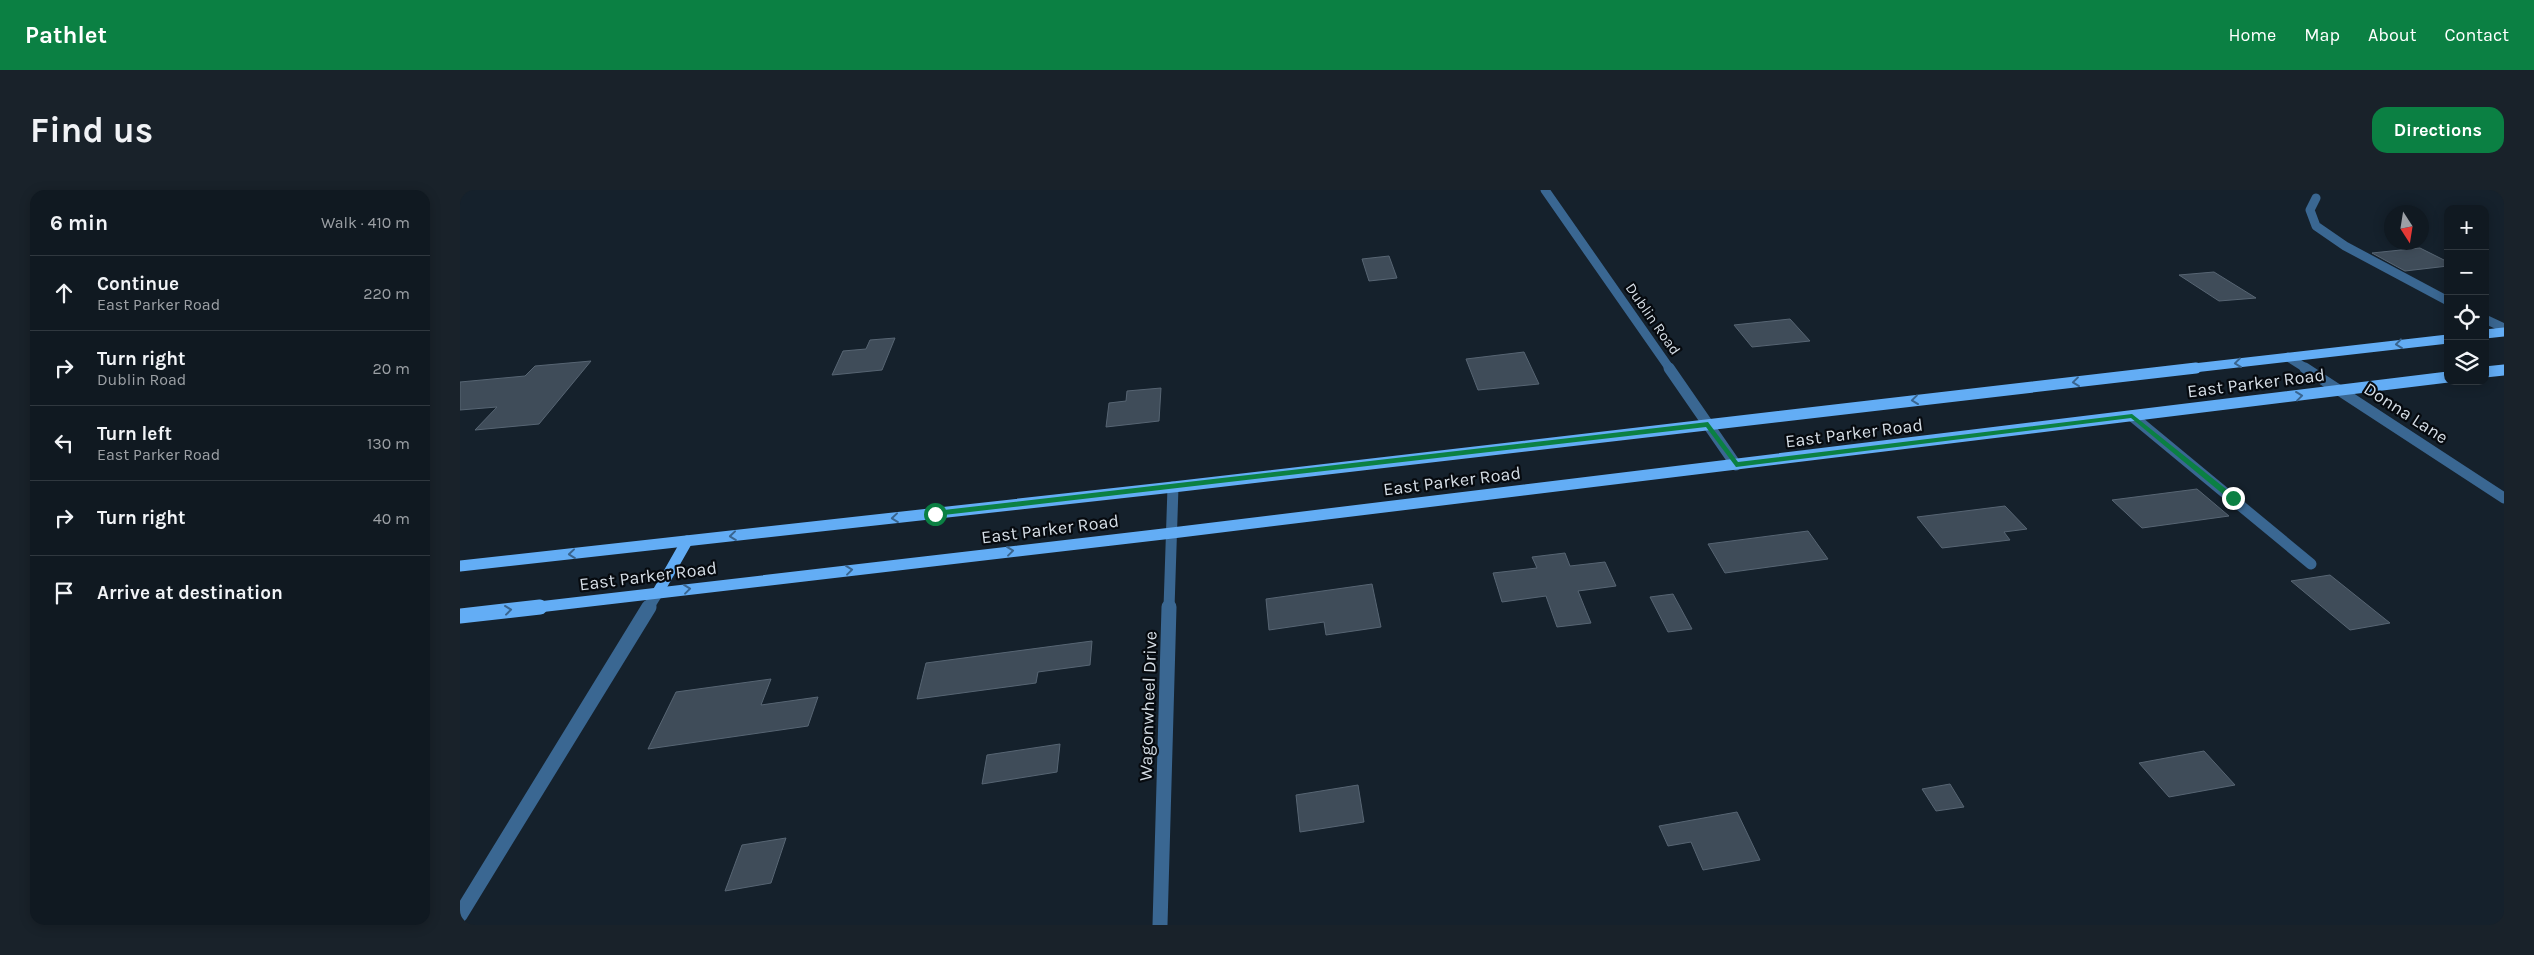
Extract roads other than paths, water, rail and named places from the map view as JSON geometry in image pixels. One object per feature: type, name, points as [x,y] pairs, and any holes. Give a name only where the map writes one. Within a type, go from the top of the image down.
[{"type":"main road","points":[[2489,333],[2504,330]]},
{"type":"main road","name":"East Parker Road","points":[[460,566],[1173,487],[2444,338]]},
{"type":"main road","points":[[2489,372],[2504,370]]},
{"type":"main road","name":"East Parker Road","points":[[460,616],[1172,533],[2444,377]]},
{"type":"main road","points":[[658,592],[686,541]]},
{"type":"street","name":"Dublin Road","points":[[1545,190],[1736,465]]},
{"type":"street","points":[[2316,198],[2310,210],[2316,226],[2370,261],[2444,299]]},
{"type":"street","points":[[2489,321],[2504,330]]},
{"type":"street","name":"Donna Lane","points":[[2288,357],[2504,498]]},
{"type":"street","points":[[2132,416],[2311,564]]},
{"type":"street","name":"Wagonwheel Drive","points":[[1160,925],[1173,487]]},
{"type":"street","points":[[460,915],[658,592]]}]
